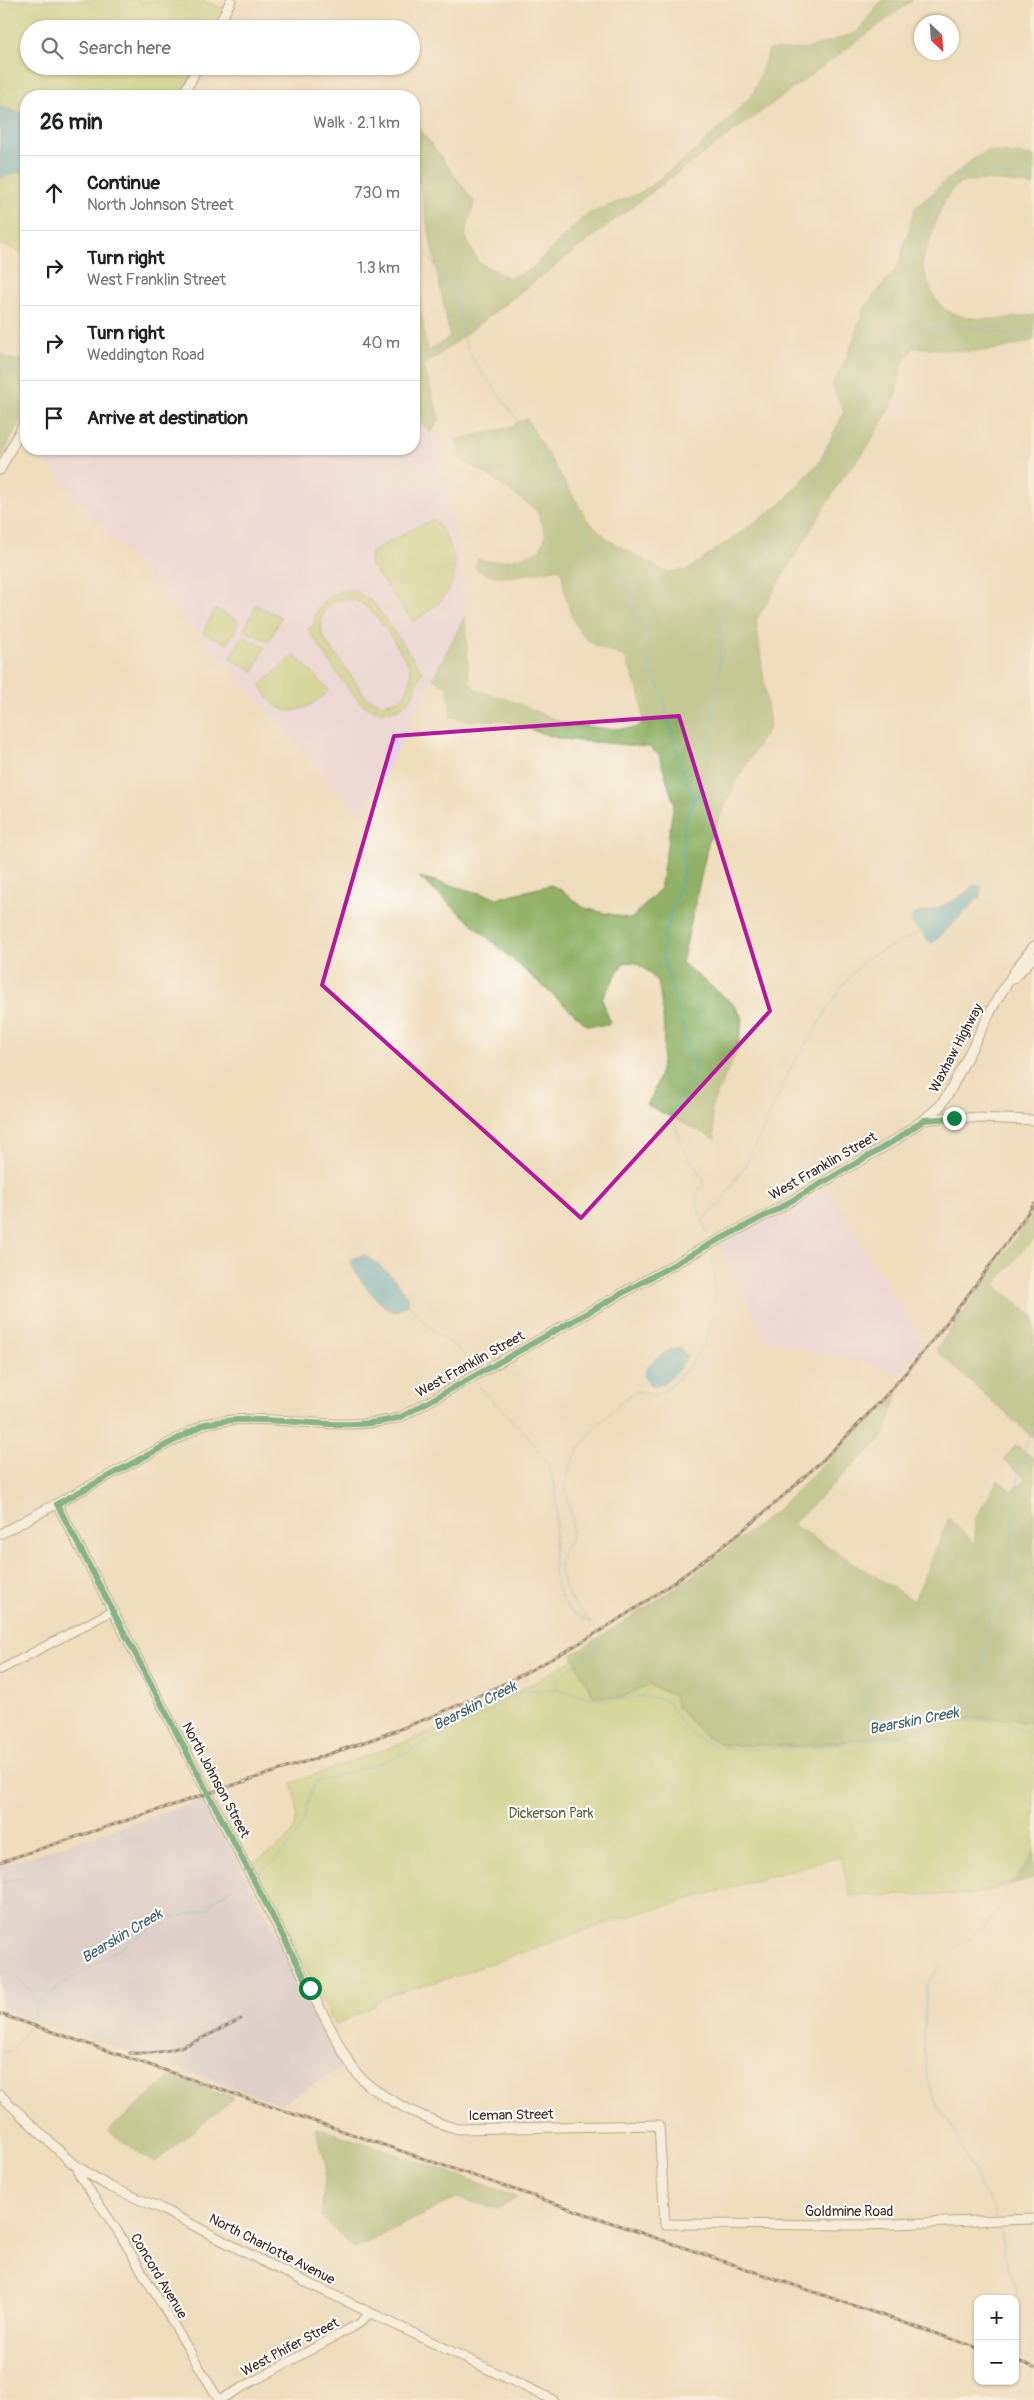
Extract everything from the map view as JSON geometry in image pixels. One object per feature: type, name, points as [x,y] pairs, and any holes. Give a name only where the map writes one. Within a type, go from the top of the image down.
[{"type":"main road","points":[[221,20],[231,0]]},
{"type":"main road","points":[[186,90],[194,75]]},
{"type":"main road","points":[[0,470],[20,431]]},
{"type":"main road","name":"Waxhaw Highway","points":[[924,1120],[941,1105],[952,1089],[996,1001],[1018,966],[1034,946]]},
{"type":"main road","name":"Waxhaw Highway","points":[[1007,984],[1034,957]]},
{"type":"main road","points":[[924,1120],[951,1117],[1034,1120]]},
{"type":"main road","name":"West Franklin Street","points":[[0,1534],[205,1424],[230,1420],[366,1424],[401,1417],[705,1247],[774,1211],[894,1141],[924,1120]]},
{"type":"main road","name":"North Johnson Street","points":[[57,1504],[353,2067]]},
{"type":"main road","name":"Iceman Street","points":[[353,2067],[364,2081],[376,2090],[432,2121],[458,2129],[659,2125],[665,2224]]},
{"type":"main road","points":[[0,2095],[77,2168]]},
{"type":"main road","name":"North Charlotte Avenue","points":[[77,2168],[82,2174],[97,2184],[108,2186],[160,2208],[264,2262],[553,2400]]},
{"type":"main road","name":"Goldmine Road","points":[[665,2224],[866,2225],[1034,2219]]},
{"type":"street","points":[[0,1670],[112,1611]]},
{"type":"street","name":"Concord Avenue","points":[[77,2168],[79,2175],[92,2191],[219,2400]]},
{"type":"street","name":"West Phifer Street","points":[[219,2400],[360,2323],[370,2312]]},
{"type":"highlighted area","points":[[679,716],[770,1011],[581,1218],[322,985],[394,736]]},
{"type":"shaded area","points":[[420,422],[443,445],[465,593],[465,616],[362,818],[39,455],[420,455]]},
{"type":"shaded area","points":[[828,1188],[924,1346],[898,1377],[893,1370],[768,1341],[717,1246]]},
{"type":"shaded area","points":[[205,1799],[346,2066],[280,2104],[93,2040],[0,2011],[0,1866]]},
{"type":"green space","points":[[0,0],[202,0],[224,9],[218,20],[20,20],[20,75],[192,75],[184,90],[20,90],[20,252],[0,244]]},
{"type":"green space","points":[[882,0],[913,0],[641,200],[424,366],[439,419],[431,433],[420,422],[420,302],[427,352],[450,337],[420,188],[420,129],[474,202],[465,236],[478,262],[509,278],[530,270],[584,216],[642,192],[697,150],[753,94],[769,50],[807,49],[856,33]]},
{"type":"green space","points":[[987,151],[1034,156],[1034,186],[979,180],[961,183],[954,187],[942,206],[922,264],[932,293],[942,307],[951,313],[973,318],[999,319],[1034,315],[1034,340],[1010,347],[985,351],[913,348],[901,365],[896,396],[869,445],[841,480],[756,620],[770,726],[739,776],[709,840],[682,963],[732,1003],[743,1018],[737,1051],[711,1107],[715,1139],[647,1105],[658,1080],[664,1040],[663,1013],[659,988],[650,973],[634,962],[623,963],[602,999],[610,1022],[607,1025],[587,1025],[419,877],[498,898],[551,885],[563,891],[584,908],[631,919],[660,889],[674,803],[659,755],[650,747],[561,739],[501,720],[469,720],[451,717],[448,687],[433,678],[465,616],[469,681],[476,690],[509,700],[566,724],[611,729],[635,728],[643,722],[641,697],[625,657],[598,646],[582,634],[569,608],[561,568],[516,576],[494,576],[484,573],[475,567],[478,559],[502,561],[540,550],[546,535],[537,511],[484,472],[464,462],[456,440],[511,427],[526,418],[588,521],[610,541],[666,572],[687,570],[781,504],[820,461],[844,412],[832,385],[848,355],[865,306],[898,267],[915,208],[973,159]]},
{"type":"green space","points":[[0,354],[11,359],[20,360],[20,421],[0,460]]},
{"type":"green space","points":[[434,519],[451,549],[454,576],[449,589],[441,600],[429,611],[413,621],[370,564],[371,553],[390,541]]},
{"type":"green space","points":[[354,591],[373,602],[423,673],[410,699],[401,707],[392,711],[382,711],[364,705],[350,691],[308,629],[313,626],[316,614],[322,603],[336,593]],"holes":[[[345,598],[355,600],[373,613],[389,633],[408,663],[411,679],[406,692],[399,700],[381,704],[366,697],[323,637],[321,624],[324,612],[328,607],[332,603]]]},
{"type":"green space","points":[[256,605],[281,617],[269,642],[244,630]]},
{"type":"green space","points":[[215,609],[239,621],[228,644],[203,633]]},
{"type":"green space","points":[[242,636],[265,647],[254,671],[230,659]]},
{"type":"green space","points":[[293,656],[297,657],[329,690],[310,705],[292,711],[275,705],[261,685]]},
{"type":"green space","points":[[1034,1212],[1034,1240],[1025,1247],[995,1285],[1034,1317],[1034,1439],[936,1350]]},
{"type":"green space","points":[[898,1392],[885,1435],[792,1524],[914,1601],[949,1518],[975,1544],[975,1519],[998,1480],[1011,1491],[1026,1479],[1004,1459],[1016,1445],[1034,1459],[1034,1726],[1031,1723],[995,1718],[953,1719],[896,1735],[803,1746],[725,1745],[706,1737],[677,1707],[674,1696],[650,1685],[620,1698],[593,1696],[572,1655],[676,1588],[774,1513]]},
{"type":"green space","name":"Dickerson Park","points":[[574,1659],[593,1696],[620,1698],[649,1685],[674,1696],[677,1707],[706,1737],[725,1745],[803,1746],[896,1735],[953,1719],[995,1718],[1031,1723],[1034,1726],[1034,1852],[1014,1883],[975,1894],[850,1896],[841,1856],[610,1922],[446,1979],[392,1994],[375,2002],[376,2005],[335,2025],[250,1864],[278,1847],[291,1835],[297,1813],[292,1783],[451,1725],[537,1681]]},
{"type":"green space","points":[[1034,1852],[1034,1878],[1014,1883]]},
{"type":"green space","points":[[170,2077],[234,2098],[154,2163],[108,2131]]},
{"type":"green space","points":[[315,2127],[519,2197],[498,2209],[456,2198],[354,2249],[321,2216],[326,2165]]},
{"type":"water","points":[[0,107],[20,113],[20,172],[0,179]]},
{"type":"water","points":[[974,885],[981,886],[980,897],[932,944],[911,922],[912,915],[929,911],[945,904],[960,896]]},
{"type":"water","points":[[363,1255],[392,1276],[404,1291],[408,1304],[395,1312],[375,1298],[355,1272],[352,1264],[351,1259]]},
{"type":"water","points":[[680,1348],[687,1356],[677,1372],[661,1385],[650,1385],[644,1375],[653,1361],[664,1353]]},
{"type":"waterway","points":[[870,348],[872,309],[879,300],[904,281],[910,256],[921,236],[936,189],[942,182],[963,172],[1001,174],[1034,185]]},
{"type":"waterway","points":[[422,248],[439,271],[458,305],[464,339],[473,360],[552,467],[564,495],[591,540],[614,565],[632,596],[649,640],[651,668],[663,696],[679,761],[693,797],[692,805]]},
{"type":"waterway","points":[[708,1235],[696,1202],[697,1192],[704,1185],[703,1180],[681,1142],[674,1120],[676,1102],[691,1082],[694,1065],[662,955],[664,937],[683,875],[684,826],[689,809],[703,786],[709,766],[712,723],[719,677],[720,633],[723,611],[733,596],[751,587],[758,580],[763,568],[768,538],[774,534],[799,530],[807,524],[810,515],[810,491],[823,466],[827,445],[850,426],[862,408],[858,375],[870,349],[900,334],[936,326],[958,326],[1004,333],[1034,330]]},
{"type":"waterway","points":[[0,368],[20,368]]},
{"type":"waterway","points":[[703,1220],[721,1204],[748,1161],[792,1066],[842,986],[867,958],[919,933]]},
{"type":"waterway","points":[[592,1624],[573,1601],[563,1583],[561,1574],[562,1554],[572,1534],[566,1491],[568,1472],[591,1433],[613,1409],[634,1392],[654,1395],[664,1391],[693,1361],[702,1347],[713,1318],[715,1287],[712,1253]]},
{"type":"waterway","points":[[408,1304],[426,1324],[463,1353],[472,1370]]},
{"type":"waterway","points":[[479,1387],[528,1436],[544,1458],[555,1487],[554,1559],[559,1593],[570,1610],[590,1623]]},
{"type":"waterway","points":[[872,1739],[876,1727],[864,1706],[862,1696],[871,1685],[884,1681],[924,1688],[947,1688],[968,1681],[983,1663],[988,1645],[990,1614],[1007,1596],[1010,1587],[1011,1572],[1008,1550],[1014,1532],[1012,1523],[1016,1489],[1027,1441],[1034,1430]]},
{"type":"waterway","points":[[557,1688],[558,1678],[595,1649],[600,1640]]},
{"type":"waterway","name":"Bearskin Creek","points":[[259,1872],[289,1846],[303,1821],[311,1792],[317,1781],[377,1764],[418,1747],[490,1711],[518,1693],[534,1690],[557,1689],[602,1700],[618,1700],[641,1696],[660,1698],[668,1703],[683,1725],[695,1737],[712,1745],[730,1749],[804,1748],[893,1738],[954,1722],[985,1720],[1009,1725],[1024,1731],[1034,1739]]},
{"type":"waterway","points":[[955,1949],[972,1938],[988,1922],[1001,1905],[1013,1879],[1034,1859]]},
{"type":"waterway","name":"Bearskin Creek","points":[[0,1883],[22,1879]]},
{"type":"waterway","name":"Bearskin Creek","points":[[37,2004],[63,1984],[166,1919],[209,1909],[214,1900],[244,1881]]},
{"type":"waterway","points":[[941,1966],[927,1984],[923,2036],[926,2072],[937,2106],[954,2129],[982,2191],[994,2208],[996,2217]]},
{"type":"waterway","name":"Bearskin Creek","points":[[0,1969],[19,1980],[32,1992],[36,2007],[33,2017],[16,2046],[11,2051],[0,2052]]},
{"type":"waterway","points":[[999,2225],[1004,2254],[1020,2301]]},
{"type":"railway","points":[[0,1862],[388,1734],[475,1697],[541,1664],[605,1628],[667,1587],[726,1544],[782,1497],[836,1447],[887,1394],[945,1325],[1034,1204]]},
{"type":"railway","points":[[0,2014],[974,2347]]},
{"type":"railway","points":[[130,2053],[161,2052],[175,2049],[241,2019]]},
{"type":"railway","points":[[1019,2361],[1034,2367]]},
{"type":"route","points":[[310,1988],[146,1678],[57,1504],[205,1424],[230,1420],[342,1425],[366,1424],[401,1417],[705,1247],[774,1211],[894,1141],[924,1120],[954,1118]]}]
